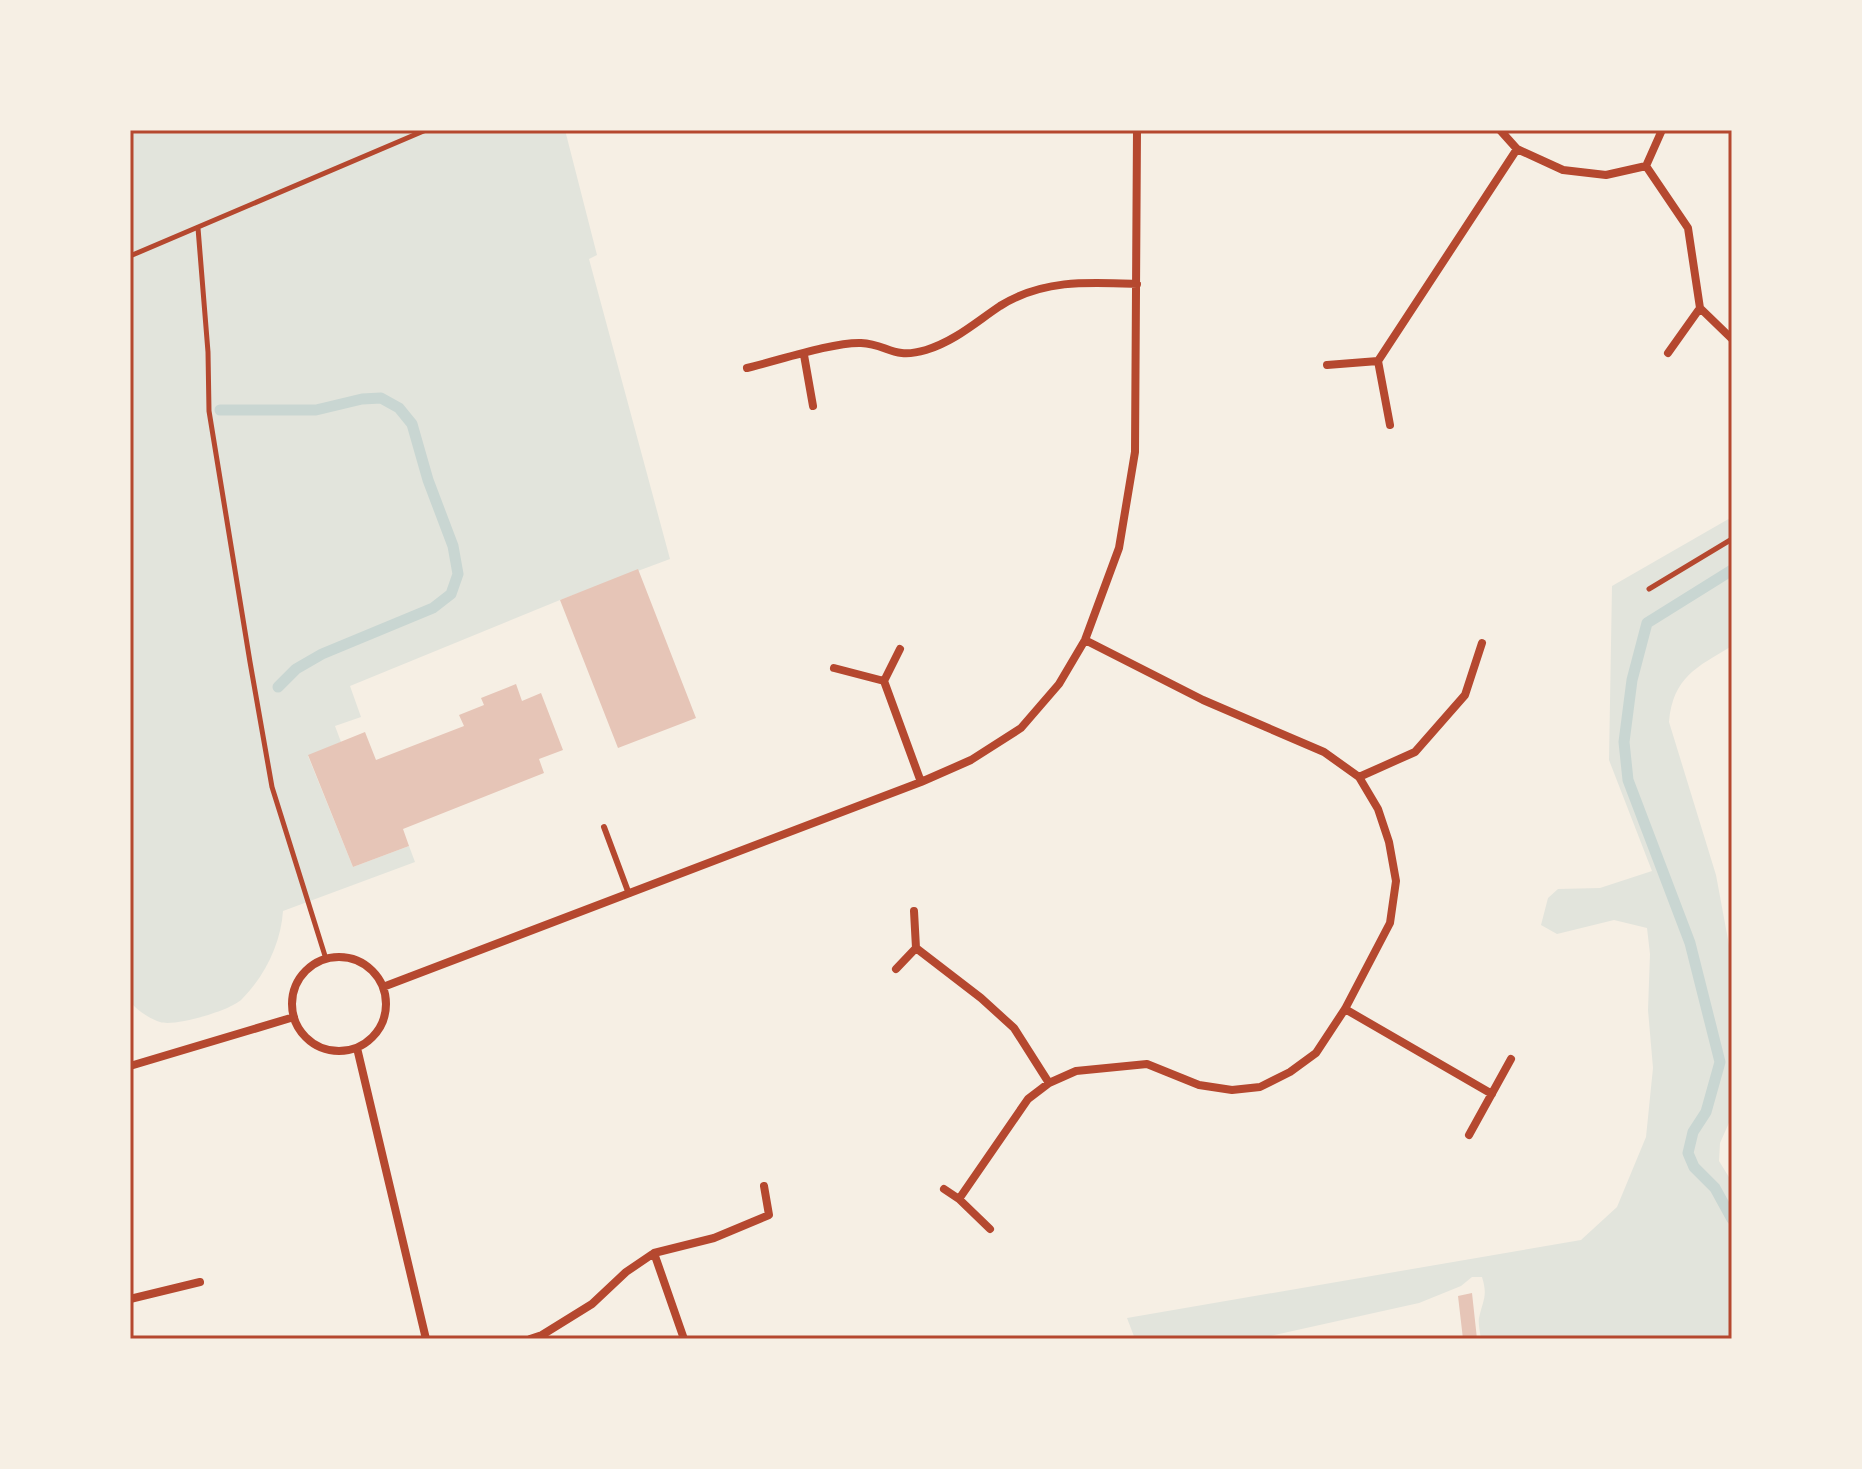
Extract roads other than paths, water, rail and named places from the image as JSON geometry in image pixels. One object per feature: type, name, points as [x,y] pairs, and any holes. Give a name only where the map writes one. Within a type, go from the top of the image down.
[{"type":"street","points":[[383,987],[921,782],[971,760],[1021,728],[1059,684],[1085,640],[1119,548],[1135,452],[1137,130]]},
{"type":"street","points":[[1500,130],[1517,149],[1563,170],[1606,175],[1646,166]]},
{"type":"street","points":[[1646,166],[1662,130]]},
{"type":"street","points":[[1390,425],[1378,361],[1517,149]]},
{"type":"street","points":[[1646,166],[1688,228],[1700,308],[1732,339]]},
{"type":"street","points":[[747,368],[859,343],[903,354],[924,350],[968,330],[1025,293],[1077,282],[1137,284]]},
{"type":"street","points":[[1668,353],[1700,308]]},
{"type":"street","points":[[804,355],[813,406]]},
{"type":"street","points":[[1327,365],[1378,361]]},
{"type":"street","points":[[959,1199],[1028,1099],[1049,1083],[1076,1071],[1147,1064],[1199,1085],[1232,1090],[1260,1087],[1290,1072],[1316,1053],[1345,1009],[1390,923],[1396,881],[1389,842],[1378,809],[1359,777],[1324,752],[1203,700],[1085,640]]},
{"type":"street","points":[[1359,777],[1415,752],[1465,695],[1482,643]]},
{"type":"street","points":[[900,649],[884,681],[921,782]]},
{"type":"street","points":[[834,668],[884,681]]},
{"type":"street","points":[[896,969],[916,948],[914,911]]},
{"type":"street","points":[[916,948],[1014,1028],[1049,1083]]},
{"type":"street","points":[[326,959],[353,959],[366,965],[376,974],[383,987],[385,1016],[380,1029],[357,1048],[342,1051],[326,1049],[312,1042],[301,1031],[294,1017],[292,1003],[295,988],[313,965],[326,959]]},
{"type":"street","points":[[1345,1009],[1492,1094]]},
{"type":"street","points":[[130,1066],[294,1017]]},
{"type":"street","points":[[357,1048],[426,1339]]},
{"type":"street","points":[[1469,1135],[1511,1059]]},
{"type":"street","points":[[530,1339],[542,1335],[592,1304],[626,1272],[654,1253],[714,1238],[769,1215],[764,1186]]},
{"type":"street","points":[[944,1189],[990,1229]]},
{"type":"street","points":[[654,1253],[684,1339]]},
{"type":"street","points":[[130,1299],[200,1282]]},
{"type":"lane","points":[[604,827],[629,894]]},
{"type":"waterway","points":[[220,410],[316,410],[362,399],[381,398],[399,408],[412,424],[428,480],[453,546],[458,574],[451,594],[433,608],[322,654],[296,669],[278,687]]},
{"type":"waterway","points":[[1732,570],[1647,623],[1632,680],[1624,742],[1628,780],[1690,943],[1720,1062],[1706,1112],[1693,1132],[1688,1153],[1694,1167],[1715,1188],[1732,1219]]}]
